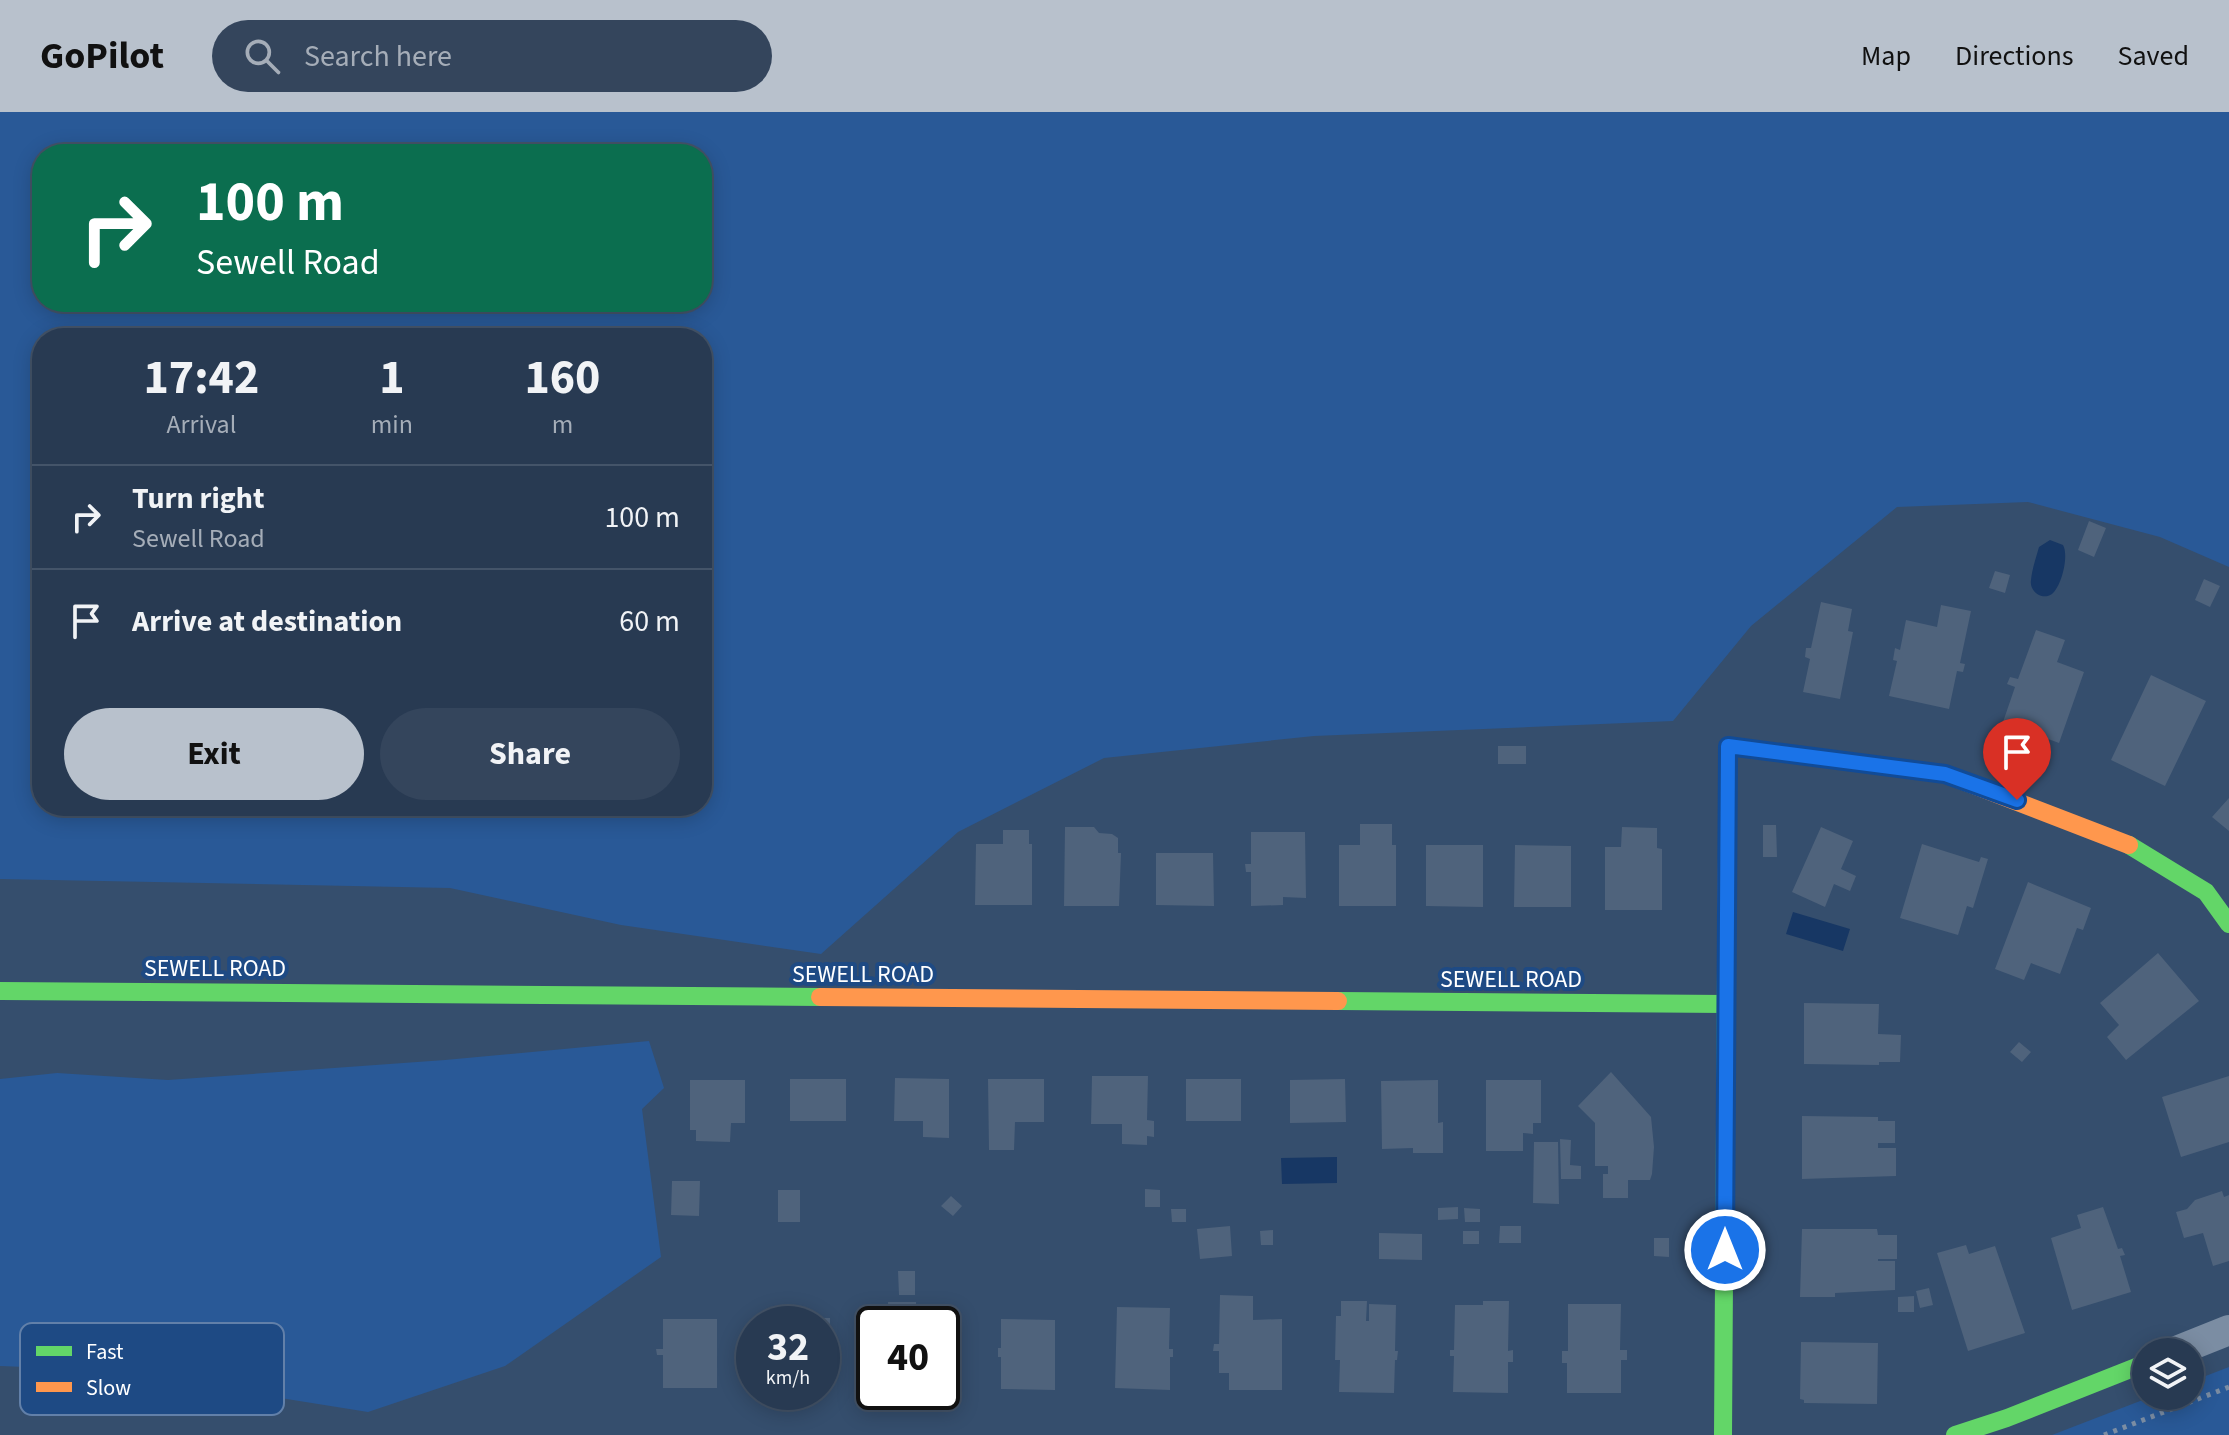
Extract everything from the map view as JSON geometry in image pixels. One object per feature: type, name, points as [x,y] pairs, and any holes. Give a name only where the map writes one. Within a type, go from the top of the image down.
[{"type":"street","points":[[1723,1435],[1728,746],[1945,774],[2126,843],[2206,892],[2229,924]]},
{"type":"street","name":"SEWELL ROAD","points":[[0,991],[1726,1004]]},
{"type":"street","points":[[2204,1340],[2229,1330]]},
{"type":"street","points":[[1955,1435],[2132,1369]]},
{"type":"path","points":[[2104,1435],[2229,1387]]},
{"type":"shaded area","points":[[0,112],[2229,112],[2229,567],[2160,537],[2028,502],[1897,507],[1751,626],[1673,721],[1314,736],[1104,758],[958,832],[821,954],[621,925],[450,888],[0,879]]},
{"type":"shaded area","points":[[2050,540],[2063,545],[2065,563],[2056,590],[2048,596],[2040,596],[2031,584],[2033,568],[2039,547]]},
{"type":"shaded area","points":[[1793,912],[1850,929],[1843,951],[1786,934]]},
{"type":"shaded area","points":[[649,1041],[664,1088],[642,1109],[661,1257],[505,1366],[368,1412],[284,1399],[284,1323],[20,1323],[20,1367],[0,1366],[0,1079],[57,1073],[168,1080],[445,1060]]},
{"type":"shaded area","points":[[1337,1157],[1337,1183],[1282,1184],[1281,1158]]},
{"type":"shaded area","points":[[2229,1367],[2229,1435],[2052,1435],[2132,1404],[2132,1410],[2204,1410],[2204,1377]]},
{"type":"building","points":[[2089,521],[2106,528],[2094,557],[2078,550]]},
{"type":"building","points":[[1995,571],[2010,575],[2005,593],[1989,588]]},
{"type":"building","points":[[2204,579],[2220,586],[2210,607],[2195,600]]},
{"type":"building","points":[[1821,602],[1852,609],[1848,631],[1853,632],[1840,699],[1803,692],[1810,659],[1805,657],[1806,648],[1811,648]]},
{"type":"building","points":[[1941,605],[1971,611],[1960,663],[1965,664],[1963,672],[1957,671],[1949,709],[1889,696],[1897,661],[1893,660],[1895,648],[1900,650],[1906,620],[1937,627]]},
{"type":"building","points":[[2036,630],[2065,640],[2057,662],[2084,672],[2059,743],[2003,722],[2015,687],[2007,684],[2010,677],[2018,679]]},
{"type":"building","points":[[2151,675],[2206,701],[2165,786],[2111,760]]},
{"type":"building","points":[[1498,746],[1526,746],[1526,764],[1498,764]]},
{"type":"building","points":[[2229,798],[2229,831],[2212,817]]},
{"type":"building","points":[[1360,824],[1392,824],[1392,845],[1396,845],[1396,906],[1339,906],[1339,845],[1360,845]]},
{"type":"building","points":[[1763,825],[1776,825],[1777,857],[1763,857]]},
{"type":"building","points":[[1065,827],[1094,827],[1099,833],[1118,838],[1118,853],[1121,853],[1119,906],[1064,906]]},
{"type":"building","points":[[1622,827],[1657,828],[1657,848],[1662,849],[1662,910],[1605,910],[1605,847],[1621,847]]},
{"type":"building","points":[[1821,827],[1853,841],[1841,869],[1856,876],[1850,891],[1834,884],[1825,907],[1792,892]]},
{"type":"building","points":[[1003,830],[1029,830],[1029,844],[1032,844],[1032,905],[975,905],[976,844],[1003,844]]},
{"type":"building","points":[[1251,832],[1305,832],[1306,898],[1283,897],[1283,905],[1251,906],[1251,872],[1246,872],[1245,864],[1251,864]]},
{"type":"building","points":[[1922,844],[1979,862],[1981,857],[1988,859],[1973,908],[1967,906],[1958,935],[1900,918]]},
{"type":"building","points":[[1426,845],[1483,845],[1483,907],[1426,906]]},
{"type":"building","points":[[1515,845],[1571,846],[1571,907],[1514,907]]},
{"type":"building","points":[[1156,853],[1213,853],[1214,906],[1156,905]]},
{"type":"building","points":[[2028,882],[2091,908],[2083,930],[2077,928],[2060,974],[2031,963],[2024,980],[1995,969]]},
{"type":"building","points":[[2158,953],[2199,1001],[2126,1060],[2107,1037],[2119,1025],[2100,1003]]},
{"type":"building","points":[[1804,1003],[1879,1004],[1878,1034],[1901,1035],[1900,1062],[1879,1062],[1879,1065],[1804,1064]]},
{"type":"building","points":[[2019,1042],[2031,1052],[2022,1062],[2010,1052]]},
{"type":"building","points":[[1611,1072],[1651,1117],[1654,1147],[1652,1174],[1650,1180],[1628,1180],[1628,1198],[1603,1198],[1603,1174],[1608,1174],[1608,1166],[1595,1166],[1595,1123],[1578,1106]]},
{"type":"building","points":[[1092,1076],[1148,1076],[1147,1120],[1154,1121],[1154,1137],[1147,1136],[1147,1145],[1122,1144],[1122,1124],[1091,1124]]},
{"type":"building","points":[[2229,1076],[2229,1142],[2181,1157],[2162,1097]]},
{"type":"building","points":[[895,1078],[949,1079],[949,1138],[923,1137],[923,1121],[894,1121]]},
{"type":"building","points":[[790,1079],[846,1079],[846,1121],[790,1121]]},
{"type":"building","points":[[988,1079],[1044,1079],[1044,1122],[1015,1122],[1014,1150],[989,1150]]},
{"type":"building","points":[[1186,1079],[1241,1079],[1241,1121],[1186,1121]]},
{"type":"building","points":[[1345,1079],[1346,1122],[1290,1123],[1290,1080]]},
{"type":"building","points":[[690,1080],[745,1080],[745,1123],[731,1123],[730,1142],[696,1141],[696,1130],[690,1130]]},
{"type":"building","points":[[1438,1080],[1438,1123],[1443,1122],[1443,1153],[1413,1153],[1413,1148],[1382,1149],[1381,1081]]},
{"type":"building","points":[[1486,1080],[1541,1080],[1541,1123],[1533,1123],[1533,1134],[1523,1133],[1523,1151],[1486,1151]]},
{"type":"building","points":[[1802,1116],[1878,1117],[1878,1121],[1895,1121],[1895,1143],[1878,1143],[1878,1148],[1896,1148],[1896,1176],[1802,1179]]},
{"type":"building","points":[[1560,1139],[1571,1140],[1570,1165],[1581,1166],[1581,1179],[1561,1179]]},
{"type":"building","points":[[1534,1142],[1558,1142],[1559,1204],[1533,1203]]},
{"type":"building","points":[[672,1181],[700,1181],[699,1216],[671,1215]]},
{"type":"building","points":[[1145,1189],[1160,1190],[1160,1207],[1145,1207]]},
{"type":"building","points":[[778,1190],[800,1190],[800,1222],[778,1222]]},
{"type":"building","points":[[2222,1191],[2224,1197],[2229,1195],[2229,1261],[2213,1266],[2203,1233],[2184,1238],[2176,1212],[2187,1209],[2195,1200]]},
{"type":"building","points":[[951,1196],[962,1206],[953,1216],[941,1206]]},
{"type":"building","points":[[1458,1207],[1458,1219],[1438,1220],[1438,1208]]},
{"type":"building","points":[[2103,1207],[2118,1249],[2122,1248],[2125,1255],[2120,1256],[2131,1292],[2072,1310],[2051,1238],[2081,1228],[2077,1215]]},
{"type":"building","points":[[1464,1208],[1480,1209],[1480,1222],[1465,1222]]},
{"type":"building","points":[[1171,1209],[1186,1209],[1186,1222],[1172,1222]]},
{"type":"building","points":[[1230,1226],[1232,1256],[1200,1259],[1197,1229]]},
{"type":"building","points":[[1500,1226],[1521,1226],[1521,1243],[1499,1243]]},
{"type":"building","points":[[1802,1229],[1877,1229],[1878,1235],[1897,1235],[1897,1259],[1878,1259],[1895,1261],[1895,1290],[1835,1293],[1835,1297],[1800,1297]]},
{"type":"building","points":[[1273,1230],[1273,1245],[1261,1245],[1260,1231]]},
{"type":"building","points":[[1463,1231],[1479,1231],[1479,1244],[1463,1244]]},
{"type":"building","points":[[1379,1233],[1422,1234],[1422,1260],[1379,1259]]},
{"type":"building","points":[[1654,1238],[1669,1238],[1669,1257],[1654,1256]]},
{"type":"building","points":[[1966,1245],[1969,1254],[1995,1246],[2025,1333],[1968,1351],[1937,1253]]},
{"type":"building","points":[[898,1271],[915,1271],[915,1295],[899,1295]]},
{"type":"building","points":[[1929,1288],[1933,1305],[1920,1308],[1916,1291]]},
{"type":"building","points":[[1220,1295],[1253,1296],[1253,1320],[1282,1319],[1282,1390],[1229,1390],[1229,1373],[1219,1373],[1219,1351],[1213,1351],[1214,1344],[1219,1344]]},
{"type":"building","points":[[1914,1296],[1914,1312],[1898,1312],[1898,1297]]},
{"type":"building","points":[[1341,1301],[1367,1301],[1366,1321],[1369,1321],[1369,1304],[1396,1305],[1395,1351],[1398,1351],[1394,1393],[1339,1392],[1340,1360],[1335,1360],[1336,1316],[1341,1316]]},
{"type":"building","points":[[1483,1301],[1509,1301],[1508,1351],[1513,1350],[1513,1362],[1508,1362],[1508,1393],[1453,1392],[1454,1356],[1450,1356],[1450,1350],[1454,1350],[1455,1305],[1483,1305]]},
{"type":"building","points":[[888,1302],[916,1302],[916,1306],[888,1306]]},
{"type":"building","points":[[1568,1304],[1621,1304],[1620,1350],[1627,1350],[1627,1360],[1621,1360],[1621,1393],[1567,1393],[1567,1363],[1562,1363],[1562,1351],[1568,1351]]},
{"type":"building","points":[[1117,1307],[1170,1308],[1169,1349],[1173,1349],[1173,1357],[1170,1357],[1170,1390],[1115,1388]]},
{"type":"building","points":[[663,1319],[717,1319],[717,1388],[663,1388],[663,1355],[657,1355],[656,1349],[663,1349]]},
{"type":"building","points":[[1001,1319],[1055,1320],[1055,1390],[1001,1389],[998,1348],[1001,1348]]},
{"type":"building","points":[[1801,1342],[1878,1343],[1877,1404],[1804,1403],[1800,1399]]},
{"type":"traffic: fast","points":[[2129,845],[2206,892],[2229,924]]},
{"type":"traffic: fast","points":[[1723,1435],[1726,970]]},
{"type":"traffic: fast","points":[[0,991],[820,997]]},
{"type":"traffic: fast","points":[[1338,1001],[1726,1004]]},
{"type":"traffic: fast","points":[[1955,1435],[2132,1369]]},
{"type":"traffic: slow","points":[[1726,970],[1728,746],[1945,774],[2129,845]]},
{"type":"traffic: slow","points":[[820,997],[1338,1001]]},
{"type":"route","points":[[1725,1250],[1728,746],[1945,774],[2017,800]]}]
